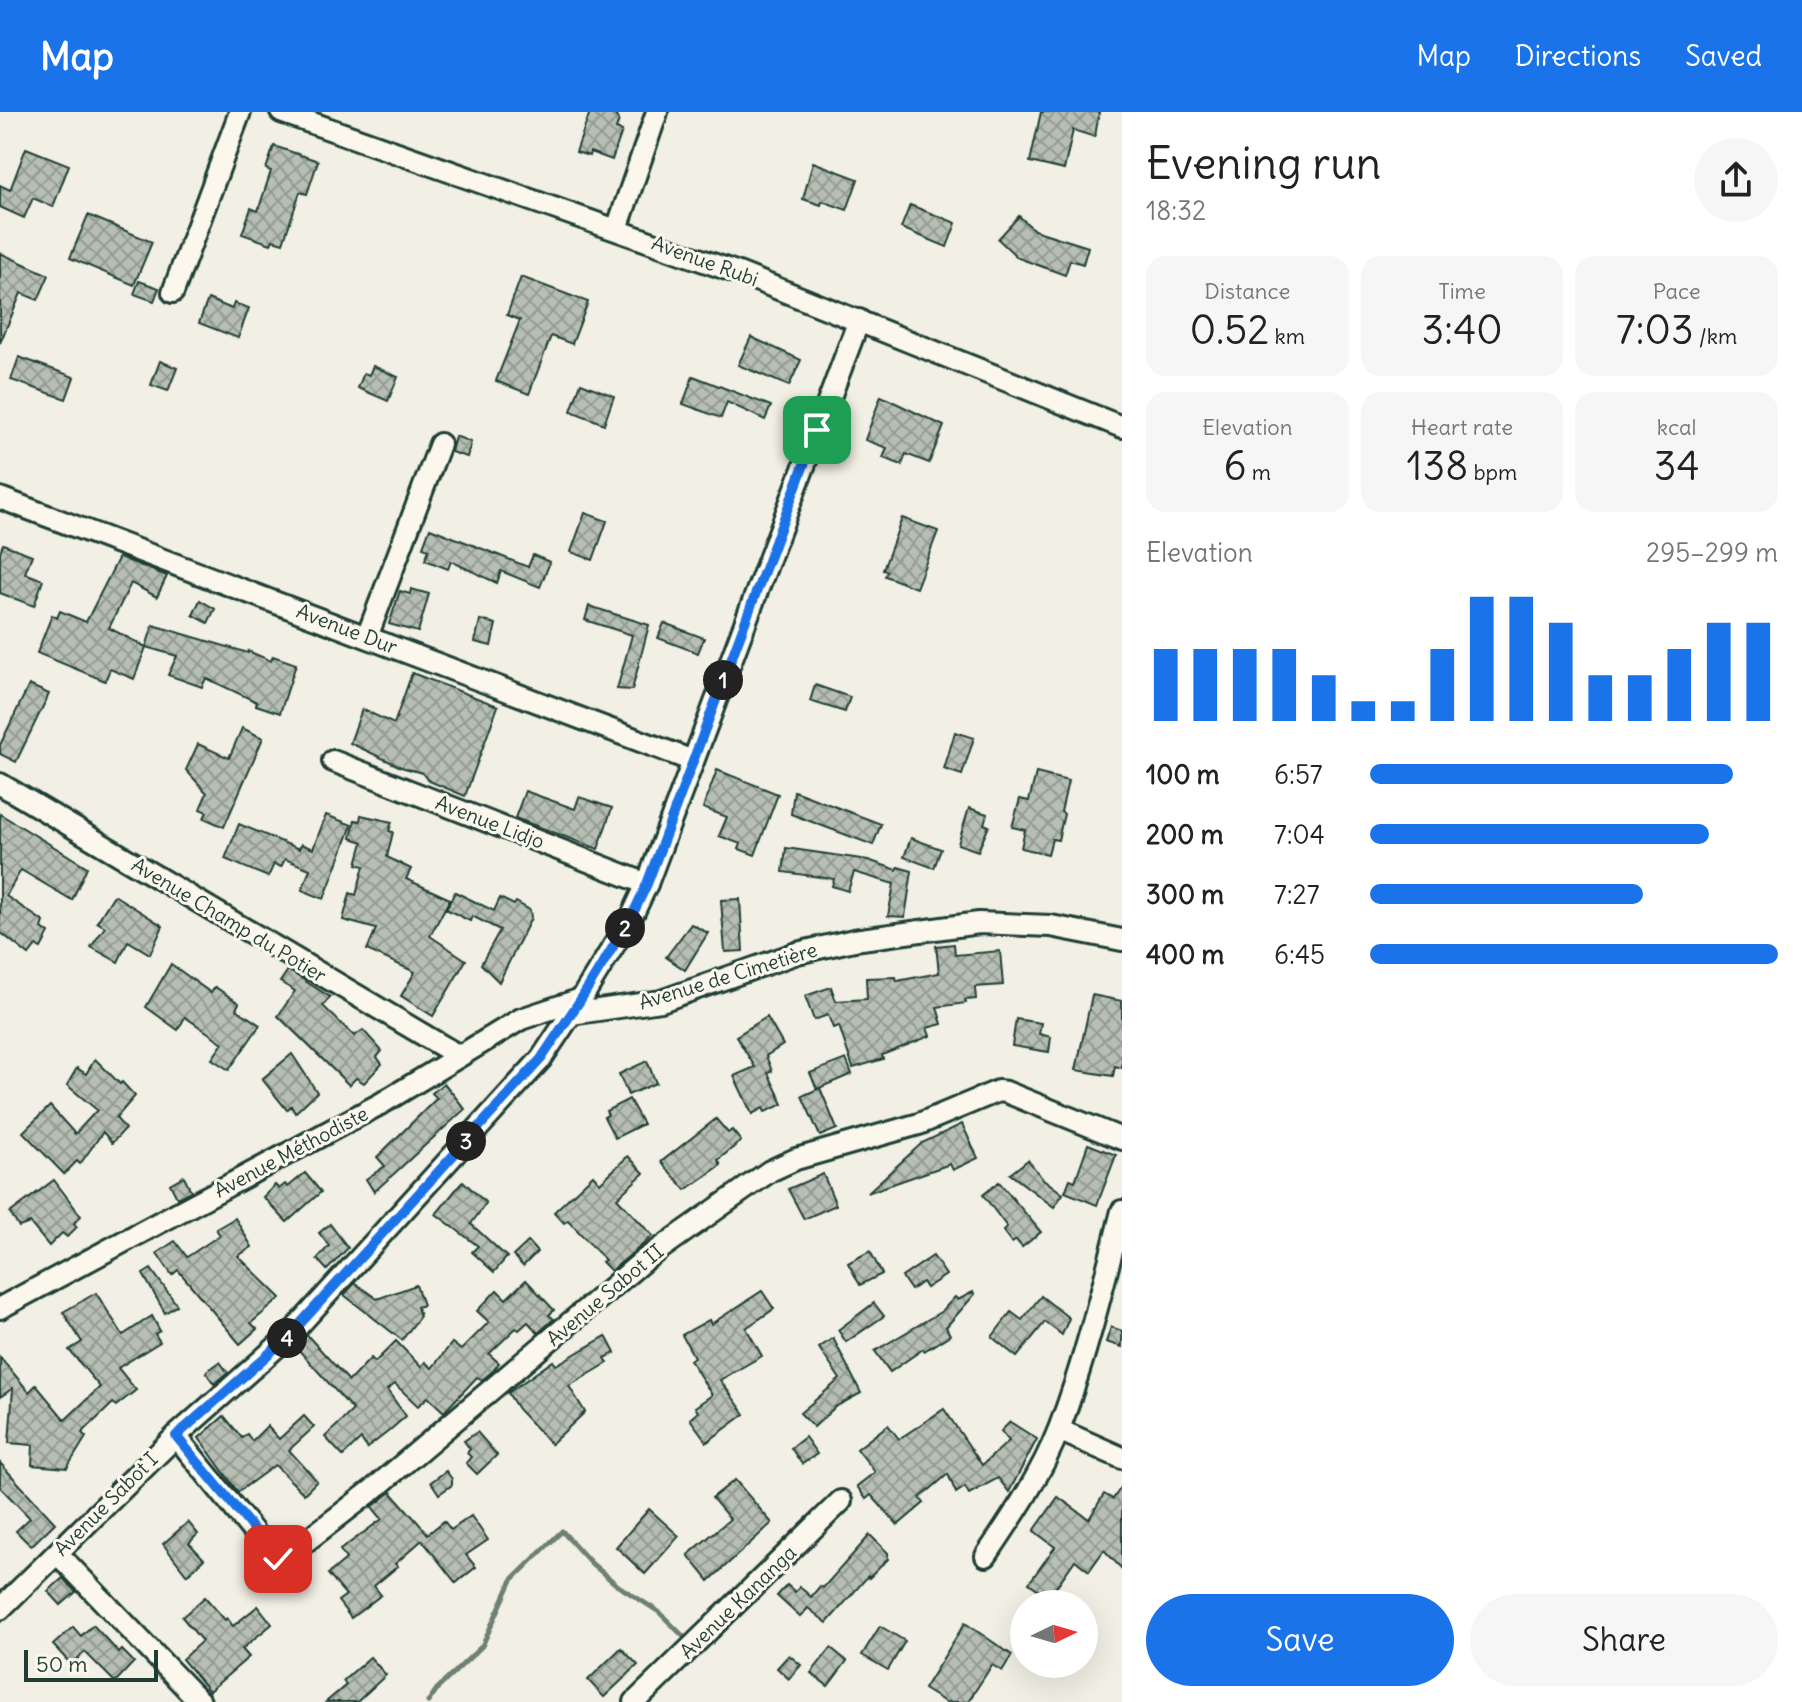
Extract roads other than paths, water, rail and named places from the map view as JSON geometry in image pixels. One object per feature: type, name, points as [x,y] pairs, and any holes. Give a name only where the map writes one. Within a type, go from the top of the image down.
[{"type":"street","points":[[173,292],[240,112]]},
{"type":"street","name":"Avenue Rubi","points":[[281,112],[617,229],[859,320],[1122,427]]},
{"type":"street","points":[[617,229],[657,112]]},
{"type":"street","name":"Avenue Sabot I","points":[[0,1609],[176,1436],[289,1336],[541,1059],[632,916],[647,884],[859,320]]},
{"type":"street","points":[[367,637],[440,444]]},
{"type":"street","name":"Avenue Dur","points":[[0,498],[693,761]]},
{"type":"street","name":"Avenue Lidjo","points":[[333,761],[647,884]]},
{"type":"street","name":"Avenue Champ du Potier","points":[[0,784],[459,1056]]},
{"type":"street","name":"Avenue de Cimetière","points":[[576,1006],[661,1001],[797,953],[854,940],[979,923],[1051,926],[1122,940]]},
{"type":"street","name":"Avenue Méthodiste","points":[[0,1308],[382,1103],[521,1019],[576,1006]]},
{"type":"street","name":"Avenue Sabot II","points":[[176,1436],[272,1555],[283,1559],[375,1488],[643,1261],[770,1171],[806,1156],[919,1124],[998,1091],[1122,1139]]},
{"type":"street","points":[[986,1556],[1029,1493],[1059,1430],[1103,1286],[1122,1211]]},
{"type":"street","points":[[1059,1430],[1122,1458]]},
{"type":"street","name":"Avenue Kananga","points":[[635,1702],[841,1501]]},
{"type":"street","points":[[57,1553],[200,1702]]},
{"type":"waterway","points":[[428,1702],[437,1689],[482,1646],[512,1580],[562,1531],[591,1563],[617,1585],[659,1612],[683,1636]]}]
